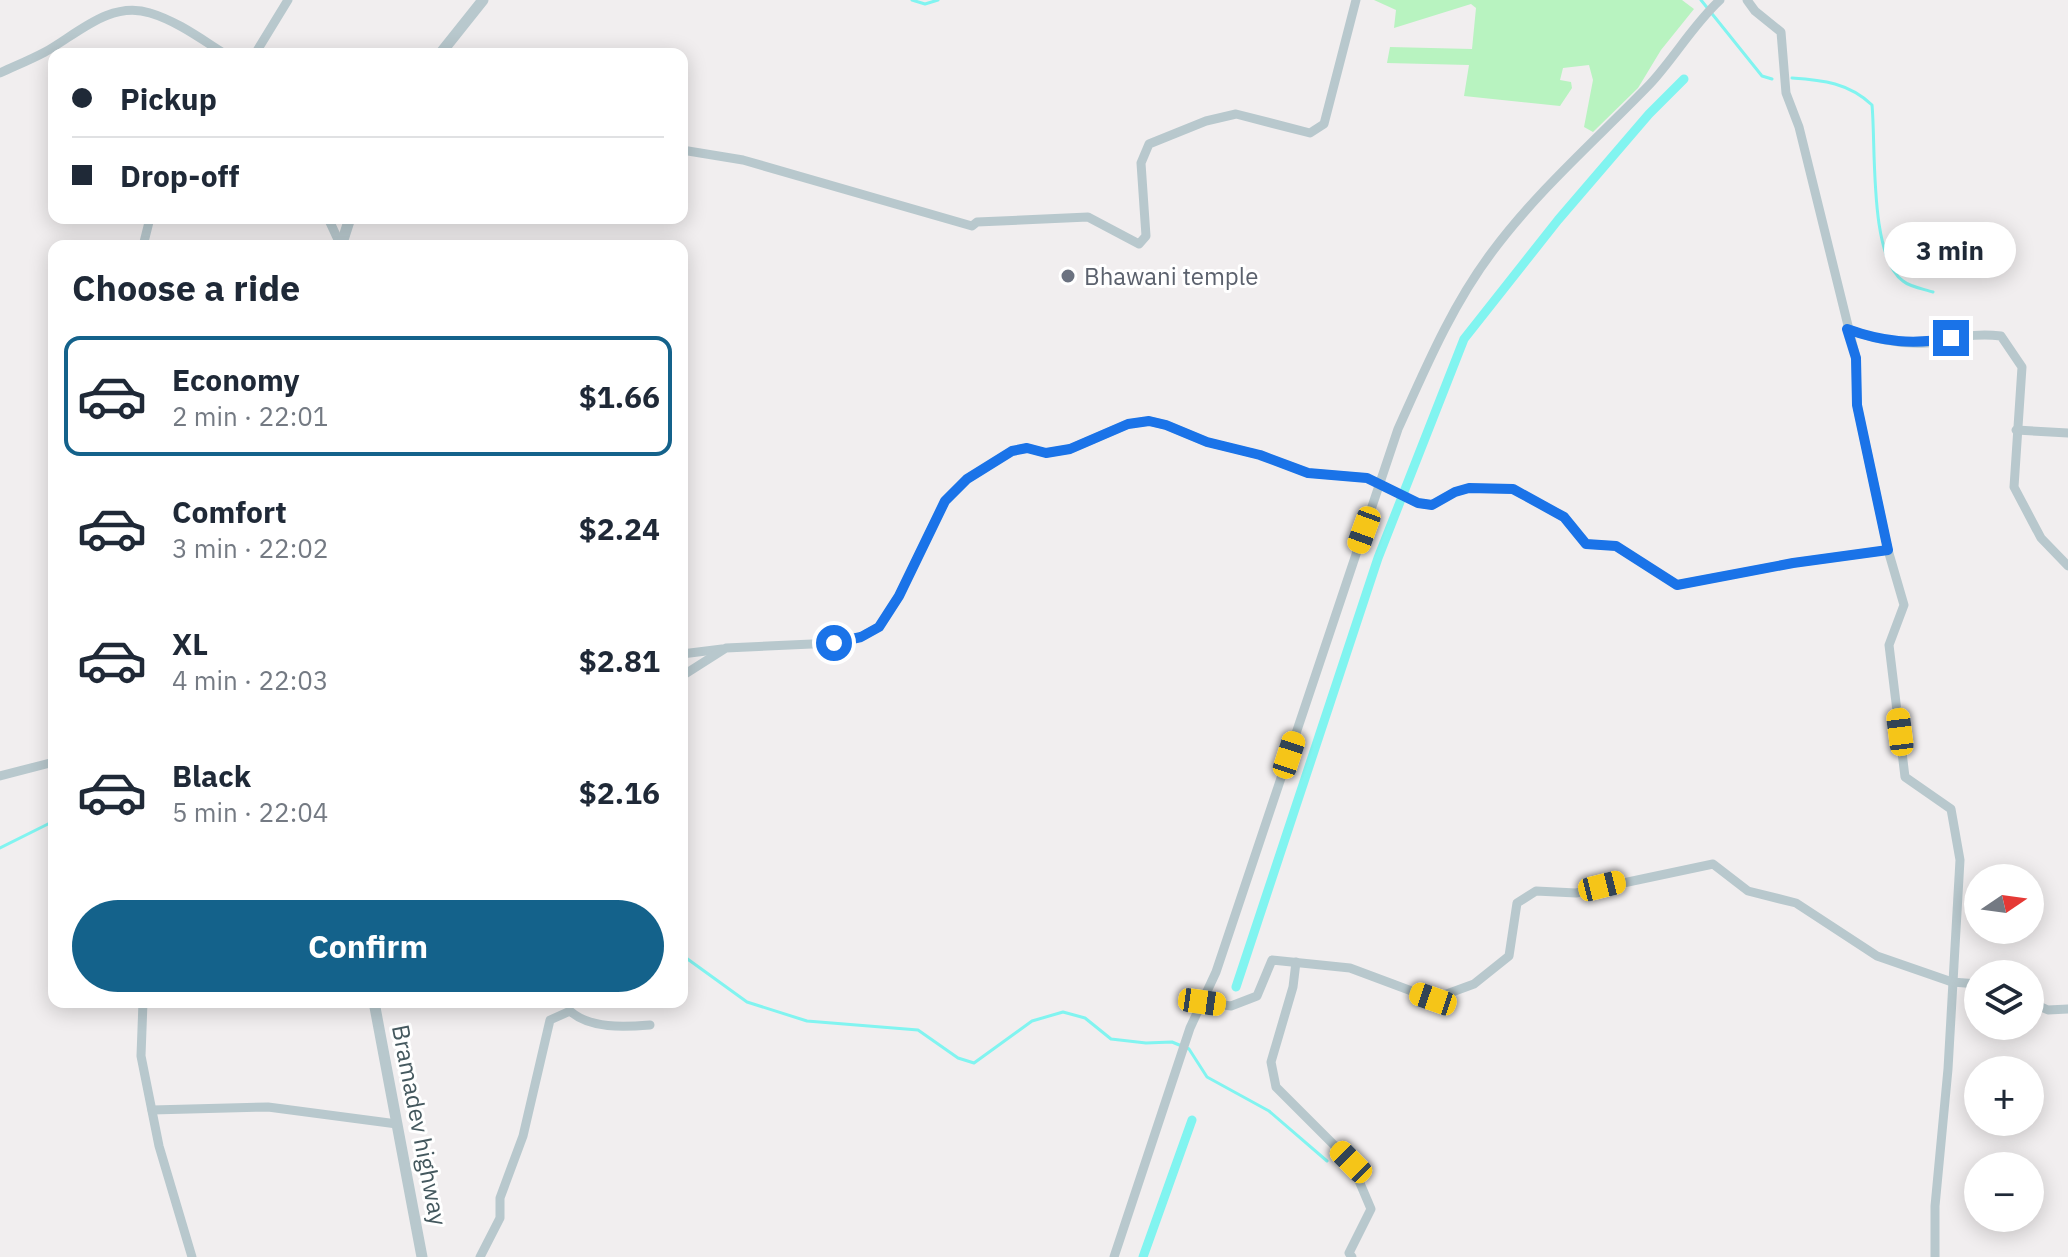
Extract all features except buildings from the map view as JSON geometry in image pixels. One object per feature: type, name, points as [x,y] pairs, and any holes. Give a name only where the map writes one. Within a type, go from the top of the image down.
[{"type":"street","points":[[259,48],[288,0]]},
{"type":"street","points":[[445,48],[483,0]]},
{"type":"street","points":[[688,151],[743,160],[972,226],[977,222],[1088,217],[1139,244],[1146,236],[1141,163],[1149,144],[1206,121],[1236,114],[1310,133],[1317,129],[1324,124],[1335,91],[1342,49],[1356,0]]},
{"type":"street","points":[[1747,0],[1755,11],[1781,32],[1786,93],[1799,127],[1856,358],[1857,405],[1888,550],[1904,605],[1889,645],[1905,777],[1951,809],[1960,860],[1948,1069],[1935,1206],[1935,1257]]},
{"type":"street","points":[[1114,1257],[1190,1028],[1216,972],[1398,429],[1435,348],[1491,253],[1564,168],[1652,81],[1701,18],[1719,1]]},
{"type":"street","points":[[52,48],[96,20],[124,10],[147,11],[215,48]]},
{"type":"street","points":[[0,73],[48,50]]},
{"type":"street","points":[[1847,329],[1882,341],[1926,343],[1976,333],[2001,336],[2022,367],[2014,487],[2041,538],[2068,566]]},
{"type":"street","points":[[688,653],[726,648],[834,643],[861,637],[879,627],[899,596],[945,501],[967,479],[1012,451],[1027,448],[1046,453],[1070,449],[1128,424],[1149,421],[1308,473],[1367,478],[1418,503],[1432,505],[1469,488],[1513,489],[1564,517],[1586,544],[1616,546],[1677,585],[1793,563],[1888,550]]},
{"type":"street","points":[[2016,430],[2068,433]]},
{"type":"street","points":[[688,672],[726,648]]},
{"type":"street","points":[[0,776],[48,764]]},
{"type":"street","points":[[1202,1002],[1231,1006],[1257,996],[1272,960],[1350,968],[1433,999],[1474,984],[1509,956],[1517,903],[1536,891],[1576,893],[1713,864],[1748,891],[1796,903],[1877,956],[1952,982],[1964,983]]},
{"type":"street","points":[[1296,962],[1293,987],[1271,1062],[1276,1087],[1351,1162],[1371,1209],[1349,1253],[1352,1257]]},
{"type":"street","points":[[143,1008],[141,1056],[159,1146],[192,1257]]},
{"type":"street","name":"Bramadev highway","points":[[375,1008],[422,1257]]},
{"type":"street","points":[[2044,1008],[2068,1009]]},
{"type":"street","points":[[480,1257],[500,1218],[500,1198],[523,1136],[550,1020],[570,1011],[582,1022],[626,1027],[650,1025]]},
{"type":"street","points":[[152,1110],[268,1107],[397,1124]]},
{"type":"green space","points":[[1374,0],[1682,0],[1694,9],[1661,50],[1638,88],[1593,132],[1584,127],[1593,80],[1589,65],[1563,68],[1560,80],[1571,82],[1572,88],[1560,106],[1464,96],[1469,65],[1387,63],[1390,47],[1472,49],[1476,8],[1471,4],[1394,28],[1396,10]]},
{"type":"waterway","points":[[912,0],[925,4],[938,0]]},
{"type":"waterway","points":[[1701,0],[1762,76],[1772,79]]},
{"type":"waterway","points":[[1792,78],[1835,84],[1854,92],[1872,105],[1876,199],[1884,249],[1892,268],[1903,281],[1933,292]]},
{"type":"waterway","points":[[1236,987],[1378,558],[1464,339],[1558,220],[1649,114],[1684,79]]},
{"type":"waterway","points":[[0,848],[48,824]]},
{"type":"waterway","points":[[688,959],[747,1002],[807,1021],[918,1030],[958,1058],[974,1063],[1032,1021],[1063,1012],[1085,1018],[1111,1039],[1172,1042],[1189,1049],[1207,1077],[1269,1111],[1327,1161]]},
{"type":"waterway","points":[[1143,1257],[1192,1120]]},
{"type":"place","name":"Bhawani temple","points":[[1068,276]]},
{"type":"route","points":[[834,643],[861,637],[879,627],[899,596],[945,501],[967,479],[1012,451],[1027,448],[1046,453],[1070,449],[1128,424],[1149,421],[1308,473],[1367,478],[1418,503],[1432,505],[1469,488],[1513,489],[1564,517],[1586,544],[1616,546],[1677,585],[1793,563],[1888,550],[1857,405],[1856,358],[1847,329],[1882,341],[1926,343],[1951,338]]}]
